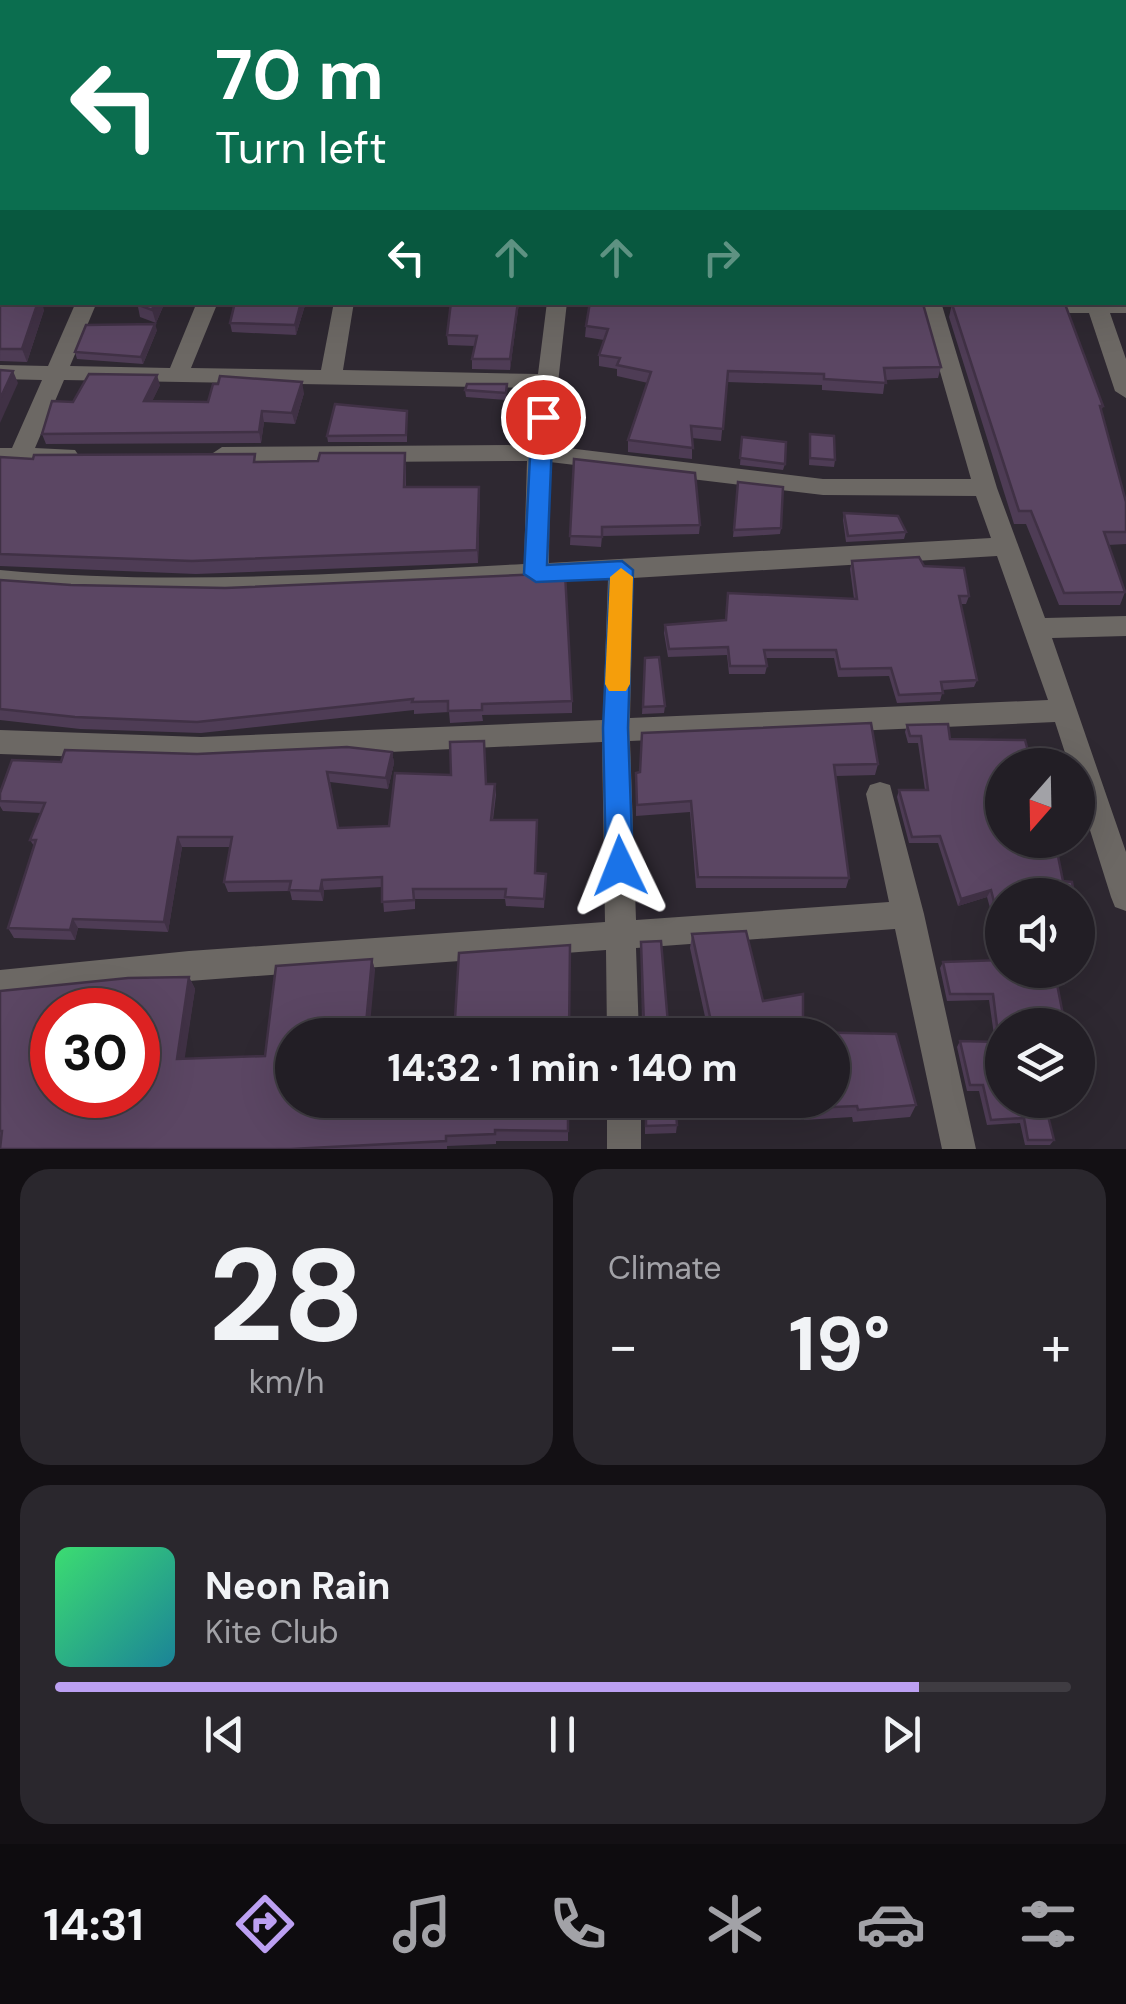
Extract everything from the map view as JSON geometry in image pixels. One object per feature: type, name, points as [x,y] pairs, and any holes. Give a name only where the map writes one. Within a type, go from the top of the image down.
[{"type":"street","points":[[86,305],[56,372],[10,456],[100,456]]},
{"type":"street","points":[[178,374],[207,305]]},
{"type":"street","points":[[331,377],[343,305]]},
{"type":"street","points":[[536,574],[539,453],[557,305]]},
{"type":"street","points":[[932,305],[984,488],[1065,710],[1126,897]]},
{"type":"street","points":[[1006,306],[1052,305]]},
{"type":"street","points":[[1097,305],[1126,391]]},
{"type":"street","points":[[0,372],[546,381]]},
{"type":"street","points":[[200,455],[539,453],[823,487],[984,488]]},
{"type":"street","points":[[0,579],[134,587],[233,587],[622,570],[1005,546]]},
{"type":"street","points":[[622,570],[616,728],[623,1018]]},
{"type":"street","points":[[1034,628],[1126,626]]},
{"type":"street","points":[[0,742],[200,749],[1065,710]]},
{"type":"street","points":[[880,794],[959,1149]]},
{"type":"street","points":[[0,985],[189,966],[909,914]]},
{"type":"street","points":[[624,1118],[624,1149]]},
{"type":"building","points":[[0,305],[37,305],[22,349],[0,349]]},
{"type":"building","points":[[234,305],[300,305],[295,325],[230,323]]},
{"type":"building","points":[[451,305],[518,305],[510,359],[472,359],[477,336],[447,335]]},
{"type":"building","points":[[590,305],[923,305],[941,367],[884,368],[886,383],[824,379],[824,374],[728,371],[723,429],[691,426],[693,448],[628,440],[651,372],[617,365],[620,358],[599,355],[608,329],[586,326]]},
{"type":"building","points":[[952,305],[1065,305],[1103,406],[1126,502],[1126,532],[1104,532],[1125,592],[1064,593],[1031,511],[1019,511]]},
{"type":"building","points":[[155,324],[141,357],[75,352],[86,325]]},
{"type":"building","points":[[0,370],[13,371],[0,399]]},
{"type":"building","points":[[89,374],[157,375],[144,401],[208,402],[213,384],[218,384],[220,376],[302,382],[292,413],[262,411],[259,432],[42,434],[52,401],[73,402]]},
{"type":"building","points":[[467,384],[507,384],[506,393],[465,390]]},
{"type":"building","points":[[335,404],[407,411],[406,435],[327,436]]},
{"type":"building","points":[[810,434],[834,436],[835,460],[810,458]]},
{"type":"building","points":[[742,437],[786,442],[785,464],[740,458]]},
{"type":"building","points":[[320,453],[405,453],[404,487],[479,487],[477,550],[192,561],[0,554],[0,457],[255,454],[254,462],[318,461]]},
{"type":"building","points":[[574,459],[695,473],[700,525],[602,527],[602,537],[570,536]]},
{"type":"building","points":[[738,482],[783,487],[781,528],[734,530]]},
{"type":"building","points":[[844,513],[898,516],[906,532],[848,536]]},
{"type":"building","points":[[919,557],[924,566],[964,568],[969,596],[959,596],[977,680],[941,682],[943,693],[899,695],[891,668],[840,669],[836,650],[764,650],[767,666],[730,666],[728,647],[669,649],[665,625],[726,620],[728,593],[857,599],[852,561]]},
{"type":"building","points":[[565,573],[572,701],[482,704],[482,710],[448,711],[448,701],[412,702],[413,699],[197,722],[75,717],[0,709],[0,580],[225,588]]},
{"type":"building","points":[[659,657],[665,706],[643,707],[645,658]]},
{"type":"building","points":[[871,723],[878,764],[834,765],[849,878],[698,877],[691,801],[637,805],[636,773],[640,772],[642,733]]},
{"type":"building","points":[[948,724],[950,739],[1025,740],[1027,748],[985,748],[985,858],[1058,858],[1062,878],[985,878],[985,892],[961,899],[940,836],[912,837],[899,790],[928,790],[921,736],[910,736],[907,725]]},
{"type":"building","points":[[484,741],[486,784],[495,784],[491,820],[537,820],[535,873],[546,874],[544,899],[505,897],[506,889],[413,889],[414,900],[382,902],[382,877],[322,880],[320,891],[289,890],[291,881],[224,882],[232,837],[178,837],[164,922],[73,919],[70,930],[8,928],[36,840],[30,840],[45,803],[0,801],[12,760],[61,762],[65,750],[197,754],[347,747],[392,752],[386,778],[327,772],[338,828],[389,826],[395,773],[451,775],[450,742]]},
{"type":"building","points":[[746,931],[763,1001],[803,994],[803,1018],[710,1018],[692,934]]},
{"type":"building","points":[[661,941],[668,1018],[644,1018],[641,942]]},
{"type":"building","points":[[570,945],[569,1018],[455,1018],[459,953]]},
{"type":"building","points":[[372,959],[367,1018],[275,1018],[275,1118],[568,1118],[568,1131],[495,1130],[495,1134],[446,1136],[446,1141],[291,1149],[0,1149],[0,991],[128,978],[189,977],[177,1059],[265,1056],[276,966]]},
{"type":"building","points":[[985,961],[985,988],[1058,988],[1062,1008],[995,1008],[993,994],[950,994],[943,962]]},
{"type":"building","points":[[850,1033],[896,1034],[916,1105],[858,1110],[857,1106],[850,1106]]},
{"type":"building","points":[[960,1041],[985,1042],[985,1094],[983,1085],[970,1085]]},
{"type":"building","points":[[646,1118],[676,1118],[677,1125],[646,1126]]},
{"type":"building","points":[[1024,1118],[1048,1118],[1054,1140],[1028,1140]]},
{"type":"slow traffic","points":[[617,684],[621,577]]},
{"type":"route","points":[[543,417],[536,574],[622,570],[616,728],[620,866]]}]
